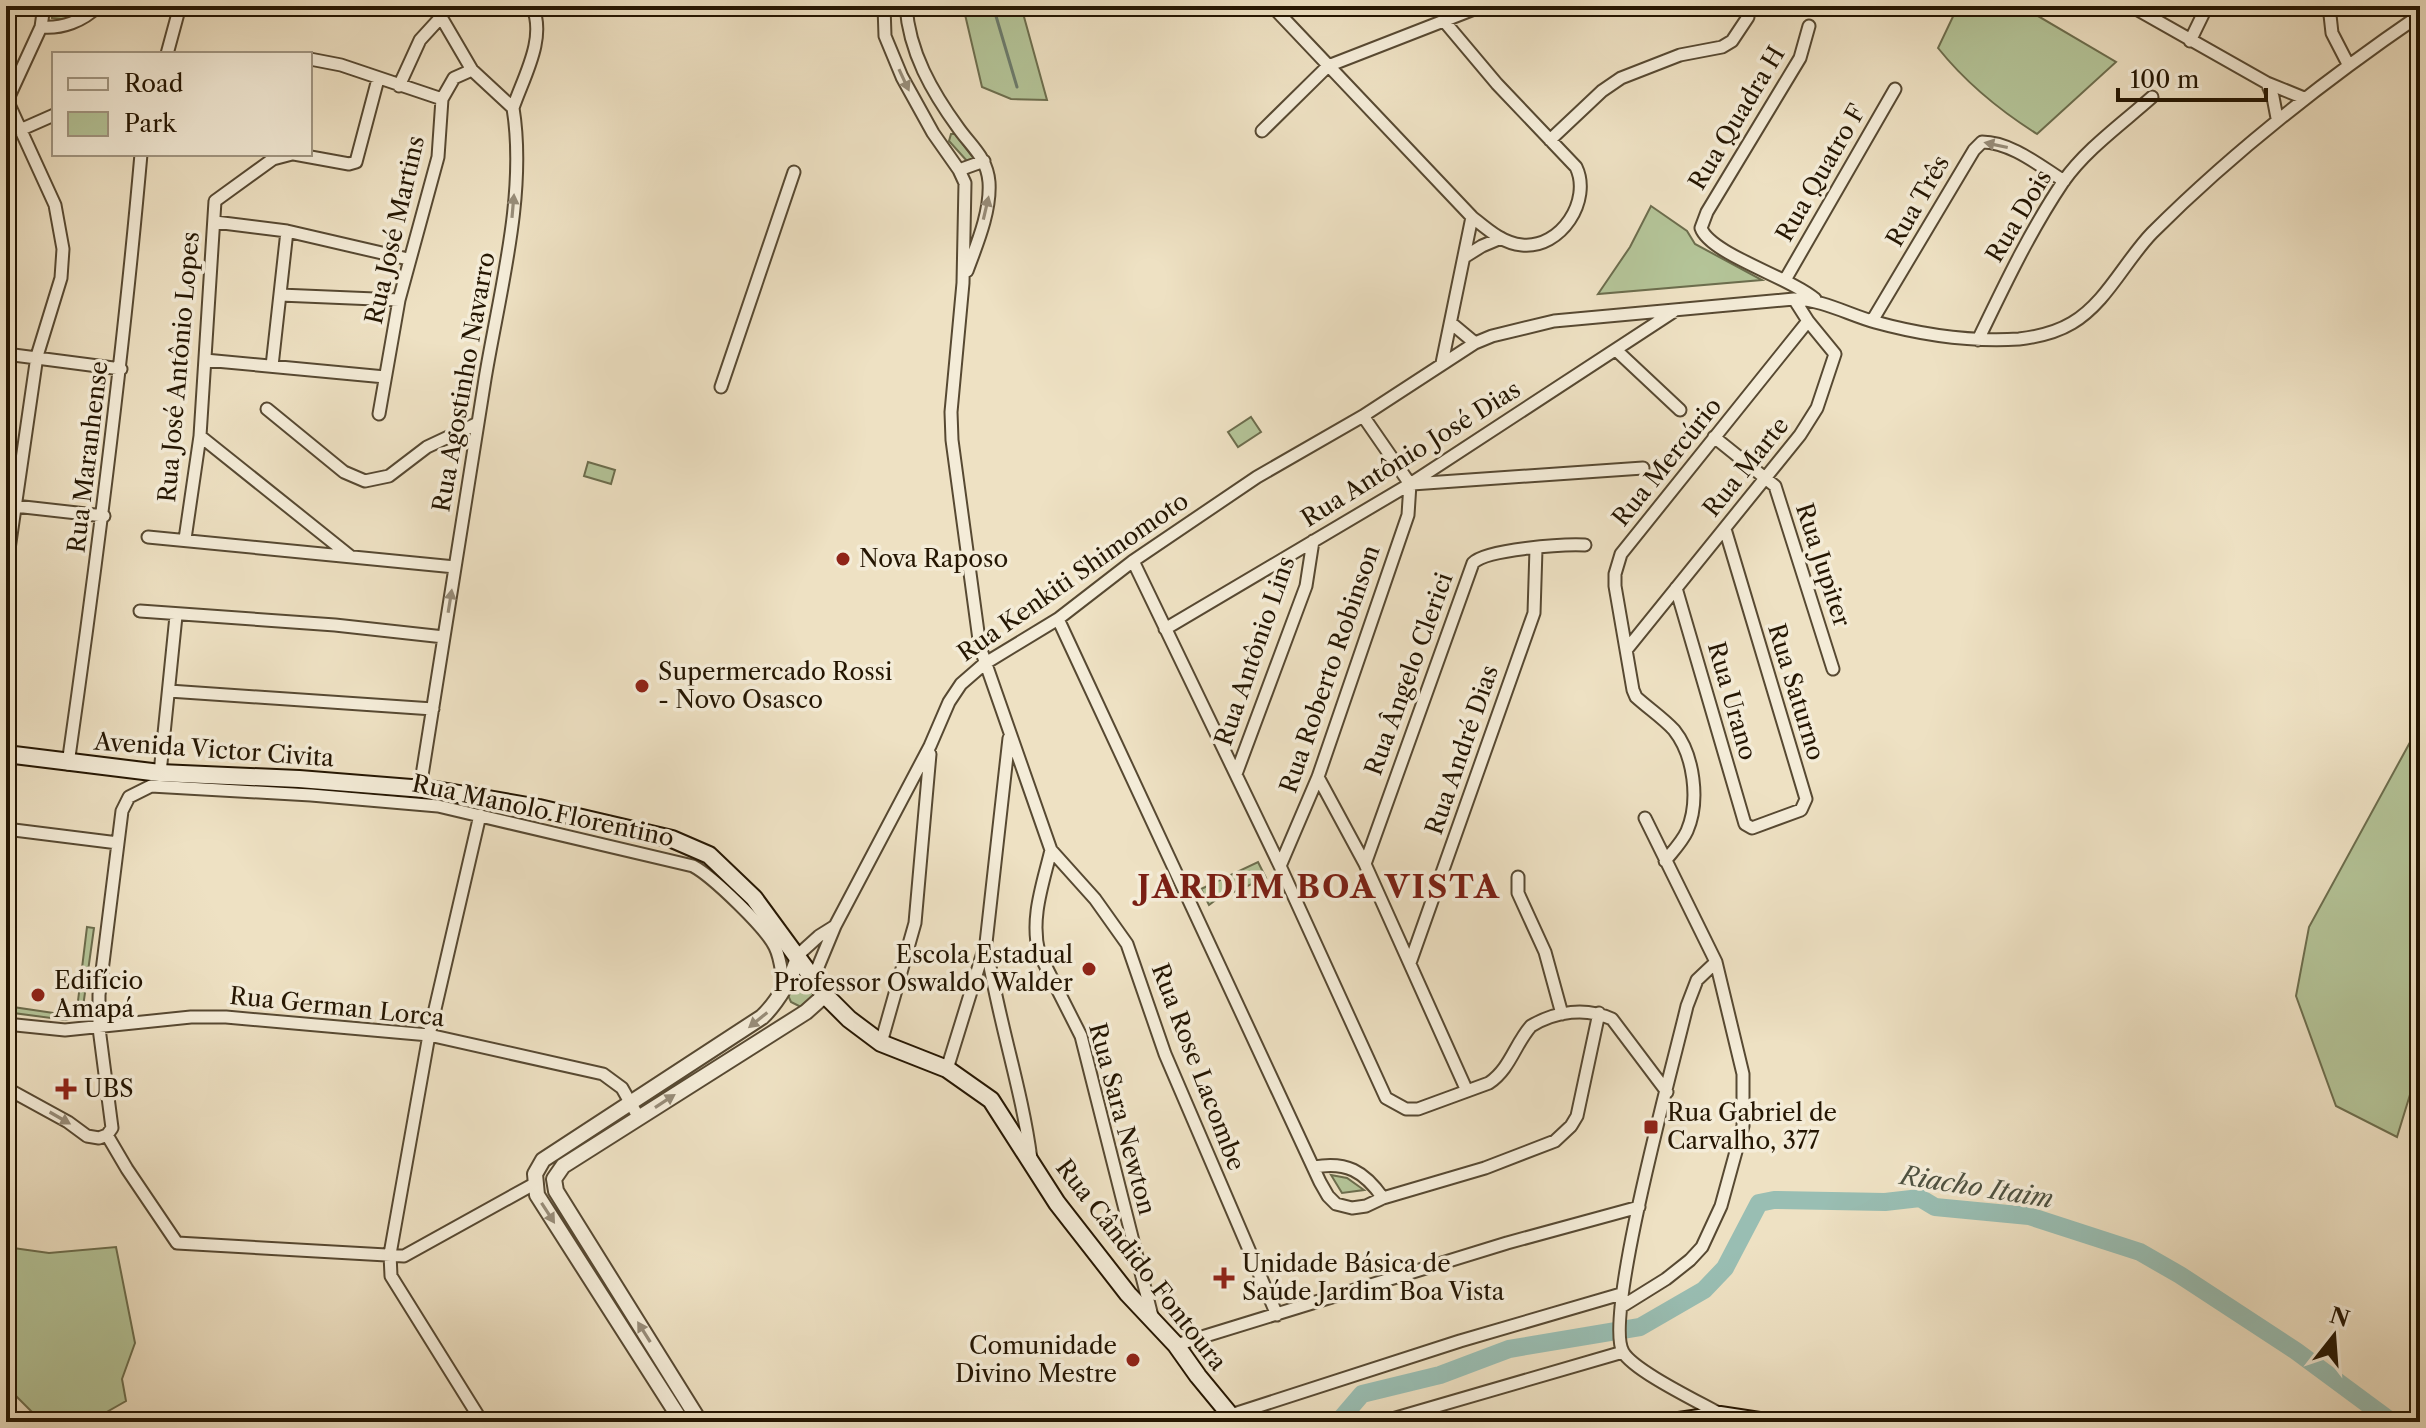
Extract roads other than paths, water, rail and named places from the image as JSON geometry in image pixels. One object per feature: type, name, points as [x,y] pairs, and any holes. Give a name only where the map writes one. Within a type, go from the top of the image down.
[{"type":"main road","name":"Avenida Victor Civita","points":[[6,754],[160,773],[420,788]]},
{"type":"main road","name":"Rua Cândido Fontoura","points":[[420,788],[539,808],[672,839],[709,855],[754,898],[825,995],[849,1019],[881,1043],[947,1069],[981,1091],[995,1105],[1057,1203],[1128,1294],[1176,1345],[1234,1419]]},
{"type":"main road","points":[[1672,1422],[1720,1415],[1766,1422]]},
{"type":"main road","points":[[2415,1422],[2420,1415]]},
{"type":"street","points":[[6,570],[10,505],[37,356],[61,278],[63,249],[55,205],[6,101],[41,27],[44,6]]},
{"type":"street","points":[[41,27],[51,28],[78,20],[98,6]]},
{"type":"street","points":[[168,52],[180,6]]},
{"type":"street","points":[[399,86],[420,40],[440,12],[472,70],[513,108],[534,48],[537,23],[532,6]]},
{"type":"street","points":[[884,6],[885,36],[902,77],[933,133],[959,170],[966,195],[963,283],[951,412],[952,440],[984,664],[1051,850]]},
{"type":"street","points":[[906,6],[910,36],[923,71],[960,130],[984,161],[989,182],[989,197],[963,283]]},
{"type":"street","points":[[1272,6],[1472,217],[1501,238],[1526,246],[1546,240],[1566,225],[1579,203],[1582,180],[1576,167],[1444,21]]},
{"type":"street","points":[[1262,131],[1328,66],[1482,6]]},
{"type":"street","points":[[2131,6],[2267,83],[2304,98]]},
{"type":"street","points":[[2190,41],[2207,6]]},
{"type":"street","points":[[2329,6],[2332,33],[2348,64]]},
{"type":"street","points":[[1785,280],[1816,300],[1872,321],[1925,334],[1978,340],[2022,339],[2052,332],[2072,323],[2096,303],[2151,234],[2277,118],[2420,15]]},
{"type":"street","points":[[1550,140],[1602,91],[1621,78],[1680,55],[1722,47],[1732,41],[1748,17]]},
{"type":"street","name":"Rua Quadra H","points":[[1785,280],[1706,238],[1701,228],[1707,212],[1800,58],[1809,26]]},
{"type":"street","points":[[312,59],[341,65],[442,99],[454,78],[472,70]]},
{"type":"street","points":[[304,156],[349,164],[356,162],[378,79]]},
{"type":"street","points":[[2267,83],[2277,118]]},
{"type":"street","name":"Rua Quatro F","points":[[1785,280],[1895,89]]},
{"type":"street","name":"Rua Dois","points":[[1978,340],[2008,278],[2064,181],[2084,158],[2152,97]]},
{"type":"street","name":"Rua José Martins","points":[[379,414],[408,259],[438,157],[442,99]]},
{"type":"street","name":"Rua Agostinho Navarro","points":[[420,788],[478,423],[508,258],[515,151],[513,108]]},
{"type":"street","points":[[20,130],[52,116]]},
{"type":"street","points":[[933,133],[960,130]]},
{"type":"street","name":"Rua Três","points":[[1872,321],[1974,150],[1982,142],[1994,142],[2009,148],[2064,181]]},
{"type":"street","name":"Rua Maranhense","points":[[68,764],[104,516],[141,156]]},
{"type":"street","name":"Rua José Antônio Lopes","points":[[185,539],[200,436],[216,199],[273,159],[285,156]]},
{"type":"street","points":[[959,170],[984,161]]},
{"type":"street","points":[[721,387],[794,172]]},
{"type":"street","points":[[1442,363],[1472,217]]},
{"type":"street","points":[[215,222],[287,231],[408,259]]},
{"type":"street","points":[[272,366],[287,231]]},
{"type":"street","points":[[1466,256],[1501,238]]},
{"type":"street","points":[[280,295],[399,300]]},
{"type":"street","name":"Rua Kenkiti Shimomoto","points":[[813,979],[835,926],[930,746],[955,691],[984,664],[1058,619],[1133,561],[1257,477],[1363,416],[1475,343],[1542,323],[1794,299],[1816,300]]},
{"type":"street","name":"Rua Marte","points":[[1627,649],[1810,422],[1835,360],[1834,350],[1808,321],[1794,299]]},
{"type":"street","name":"Rua Antônio José Dias","points":[[1165,629],[1410,484],[1676,310]]},
{"type":"street","name":"Rua Mercúrio","points":[[1665,861],[1680,842],[1691,819],[1694,790],[1681,740],[1672,728],[1636,697],[1615,586],[1617,563],[1621,554],[1808,321]]},
{"type":"street","points":[[1451,323],[1475,343]]},
{"type":"street","points":[[1616,350],[1680,410]]},
{"type":"street","points":[[6,354],[121,369]]},
{"type":"street","points":[[205,360],[385,377]]},
{"type":"street","points":[[267,409],[344,472],[365,481],[389,476],[427,447],[478,423]]},
{"type":"street","points":[[1363,416],[1410,484],[1643,468]]},
{"type":"street","points":[[200,436],[350,556]]},
{"type":"street","points":[[1714,437],[1767,476]]},
{"type":"street","name":"Rua Jupiter","points":[[1767,476],[1775,486],[1833,669]]},
{"type":"street","name":"Rua Roberto Robinson","points":[[1280,866],[1318,777],[1408,515],[1410,484]]},
{"type":"street","points":[[10,505],[104,516]]},
{"type":"street","name":"Rua Saturno","points":[[1725,529],[1806,799],[1801,810],[1752,828],[1747,826]]},
{"type":"street","points":[[148,537],[455,567]]},
{"type":"street","name":"Rua Antônio Lins","points":[[1236,774],[1306,586],[1313,541]]},
{"type":"street","name":"Rua Ângelo Clerici","points":[[1365,864],[1473,563],[1487,554],[1566,544],[1585,545]]},
{"type":"street","name":"Rua André Dias","points":[[1410,963],[1534,613],[1536,549]]},
{"type":"street","points":[[1133,561],[1280,866],[1386,1098],[1406,1109],[1418,1109],[1499,1077],[1531,1026],[1577,1011],[1599,1013],[1619,1026],[1667,1092]]},
{"type":"street","name":"Rua Urano","points":[[1676,588],[1747,826]]},
{"type":"street","points":[[140,611],[176,616],[335,625],[444,637]]},
{"type":"street","points":[[160,773],[176,616]]},
{"type":"street","points":[[1058,619],[1314,1167],[1328,1196],[1336,1204],[1352,1208],[1366,1206],[1383,1198],[1485,1168],[1555,1141],[1577,1116],[1599,1013]]},
{"type":"street","points":[[169,691],[433,709]]},
{"type":"street","points":[[947,1069],[986,943],[1010,733]]},
{"type":"street","points":[[881,1043],[915,923],[930,746]]},
{"type":"street","points":[[1318,777],[1365,864],[1467,1091]]},
{"type":"street","name":"Rua Manolo Florentino","points":[[107,1135],[112,1128],[99,1028],[99,995],[118,843],[125,803],[134,793],[151,786],[438,806],[693,866],[702,870],[770,938],[779,957],[782,990]]},
{"type":"street","points":[[480,815],[429,1035],[390,1254],[391,1276],[482,1422]]},
{"type":"street","points":[[1234,1419],[1460,1341],[1621,1300],[1666,1279],[1702,1247],[1721,1206],[1740,1139],[1745,1098],[1743,1074],[1716,962],[1645,818]]},
{"type":"street","points":[[6,829],[118,843]]},
{"type":"street","name":"Rua Sara Newton","points":[[1051,850],[1036,915],[1035,939],[1081,1036],[1152,1318]]},
{"type":"street","name":"Rua Rose Lacombe","points":[[1051,850],[1095,899],[1127,944],[1165,1054],[1277,1315]]},
{"type":"street","points":[[1518,877],[1518,893],[1545,952],[1562,1014]]},
{"type":"street","name":"Rua Kenkiti Shimomoto","points":[[798,955],[835,926]]},
{"type":"street","points":[[986,943],[995,998],[1026,1125],[1031,1164]]},
{"type":"street","points":[[700,1422],[665,1382],[537,1195],[534,1184],[537,1168],[543,1160],[754,1024],[770,1010],[796,968],[798,955]]},
{"type":"street","points":[[1716,962],[1693,988],[1639,1207],[1619,1322],[1621,1347],[1636,1365],[1720,1415]]},
{"type":"street","points":[[782,990],[787,1008],[801,1014]]},
{"type":"street","points":[[682,1422],[665,1382],[554,1187],[554,1179],[559,1169],[818,1004],[825,995]]},
{"type":"street","points":[[970,1000],[983,996],[995,998]]},
{"type":"street","name":"Rua German Lorca","points":[[6,1024],[53,1030],[208,1016],[429,1035],[598,1072],[617,1083],[639,1118]]},
{"type":"street","points":[[6,1088],[87,1136],[99,1138],[107,1135],[177,1243],[404,1256],[534,1184]]},
{"type":"street","points":[[995,1105],[1010,1105],[1019,1096]]},
{"type":"street","points":[[1314,1167],[1329,1164],[1349,1166],[1366,1177],[1383,1198]]},
{"type":"street","points":[[1176,1345],[1507,1243],[1639,1207]]},
{"type":"street","points":[[1128,1294],[1138,1265]]},
{"type":"street","points":[[1382,1422],[1621,1347]]},
{"type":"waterway","points":[[993,6],[1017,87]]},
{"type":"waterway","name":"Riacho Itaim","points":[[1338,1422],[1362,1394],[1440,1375],[1509,1349],[1640,1327],[1704,1290],[1725,1268],[1759,1203],[1774,1200],[1885,1202],[1920,1198],[1935,1207],[2029,1216],[2140,1252],[2296,1351],[2392,1422]]},
{"type":"place","name":"Nova Raposo","points":[[843,559]]},
{"type":"place","name":"Supermercado Rossi - Novo Osasco","points":[[642,686]]},
{"type":"place","name":"Escola Estadual Professor Oswaldo Walder","points":[[1089,969]]},
{"type":"place","name":"Edifício Amapá","points":[[38,995]]},
{"type":"place","name":"UBS","points":[[66,1089]]},
{"type":"place","name":"Rua Gabriel de Carvalho, 377","points":[[1651,1127]]},
{"type":"place","name":"Unidade Básica de Saúde Jardim Boa Vista","points":[[1224,1278]]},
{"type":"place","name":"Comunidade Divino Mestre","points":[[1133,1360]]},
{"type":"district","name":"JARDIM BOA VISTA","points":[[1319,887]]}]
